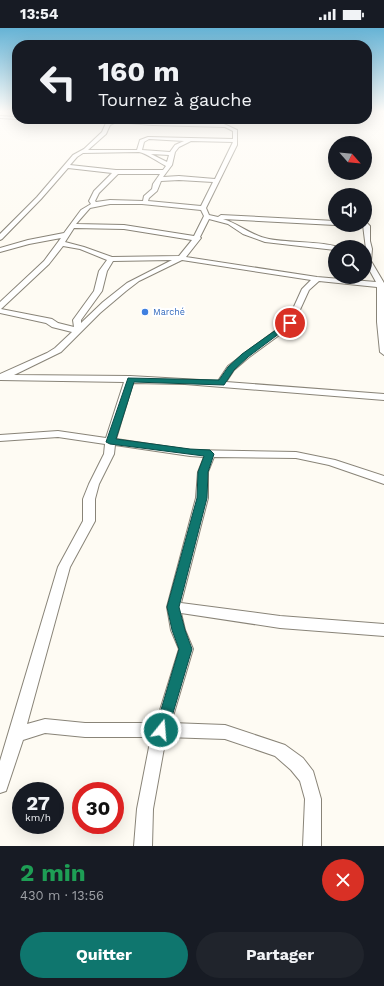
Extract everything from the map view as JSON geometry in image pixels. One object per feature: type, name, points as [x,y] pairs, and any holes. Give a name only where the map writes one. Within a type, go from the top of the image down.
[{"type":"street","points":[[0,238],[39,198],[75,156],[86,149]]},
{"type":"street","points":[[144,204],[146,197],[153,193],[159,179],[169,165],[175,149]]},
{"type":"street","points":[[203,208],[233,149]]},
{"type":"street","points":[[83,152],[145,151],[172,154]]},
{"type":"street","points":[[145,151],[156,160],[169,165]]},
{"type":"street","points":[[66,166],[116,172],[164,172]]},
{"type":"street","points":[[95,204],[92,201],[94,193],[113,177],[116,172]]},
{"type":"street","points":[[159,179],[179,178],[216,181]]},
{"type":"street","points":[[0,307],[33,278],[53,255],[72,226],[88,208],[95,204],[103,202],[120,202],[203,208]]},
{"type":"street","points":[[203,208],[207,216],[230,223],[245,233],[267,241],[328,247]]},
{"type":"street","points":[[207,216],[328,223]]},
{"type":"street","points":[[207,216],[198,238],[181,258],[149,272],[124,288],[104,304],[58,350],[0,377],[130,379],[221,383],[384,397]]},
{"type":"street","points":[[72,226],[124,227],[188,238],[198,238]]},
{"type":"street","points":[[0,250],[34,240],[66,236]]},
{"type":"street","points":[[61,243],[82,248],[111,258],[181,258],[317,279],[382,285]]},
{"type":"street","points":[[78,331],[76,320],[98,291],[103,271],[111,258]]},
{"type":"street","points":[[372,268],[382,285],[381,322],[384,352]]},
{"type":"street","points":[[221,383],[231,368],[290,323],[306,289],[317,279]]},
{"type":"street","points":[[0,312],[49,321],[55,325],[78,331]]},
{"type":"street","points":[[0,786],[17,734],[64,568],[89,521],[88,509],[94,484],[109,454],[110,442],[130,379]]},
{"type":"street","points":[[0,438],[58,434],[210,454],[296,455],[331,462],[384,480]]},
{"type":"street","points":[[143,846],[145,809],[160,730],[186,649],[178,630],[173,607],[202,498],[203,472],[210,454]]},
{"type":"street","points":[[173,607],[280,622],[384,630]]},
{"type":"street","points":[[17,734],[45,726],[85,730],[225,732],[280,750],[297,764],[307,777],[313,799],[312,846]]},
{"type":"place","name":"Marché","points":[[145,312]]},
{"type":"route","points":[[161,730],[186,649],[178,630],[173,607],[202,498],[201,484],[203,472],[210,454],[110,442],[130,379],[221,383],[231,368],[290,323]]}]
